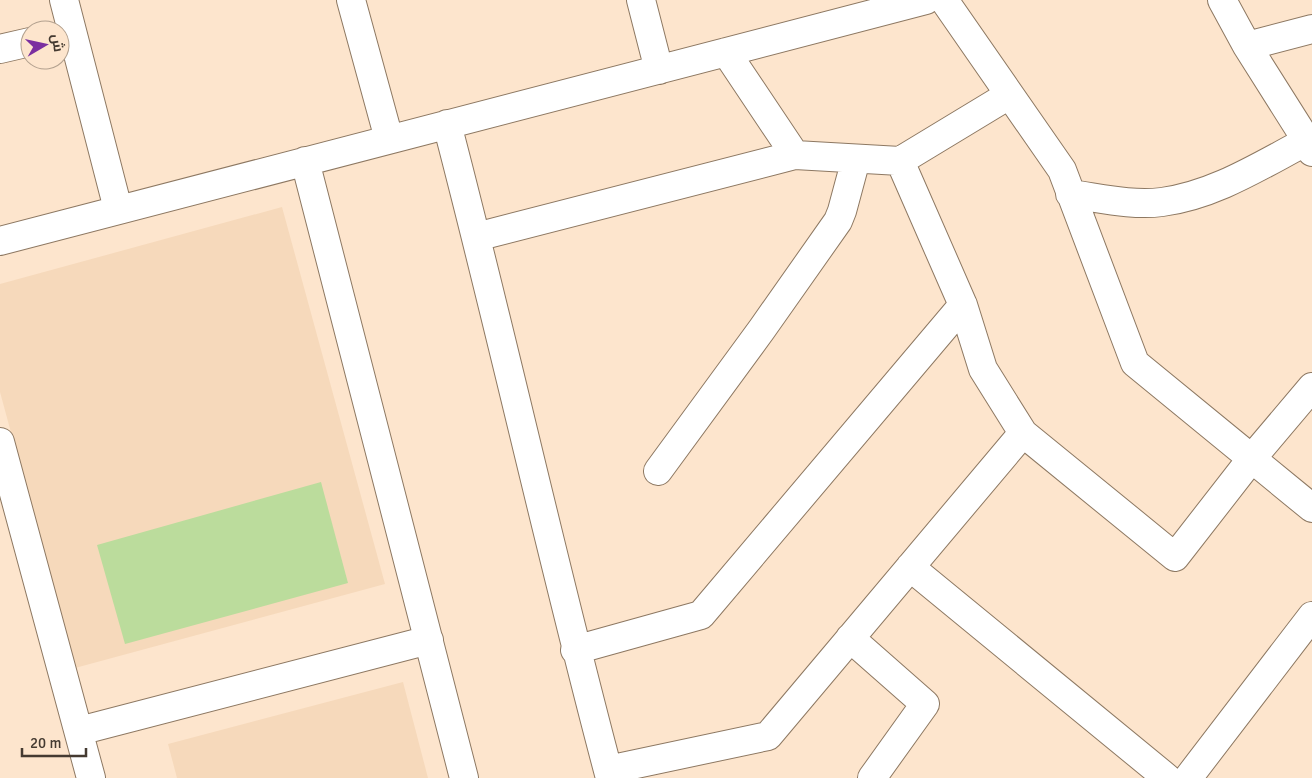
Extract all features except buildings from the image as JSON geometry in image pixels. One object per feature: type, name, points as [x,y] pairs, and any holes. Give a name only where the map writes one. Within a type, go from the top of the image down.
[{"type":"street","points":[[64,0],[65,20]]},
{"type":"street","points":[[351,0],[389,139]]},
{"type":"street","points":[[641,0],[659,70]]},
{"type":"street","points":[[0,240],[926,0]]},
{"type":"street","points":[[944,0],[1062,170],[1135,363],[1312,508]]},
{"type":"street","points":[[1070,194],[1134,202],[1161,202],[1195,195],[1310,147],[1247,46],[1222,0]]},
{"type":"street","points":[[1247,46],[1312,29]]},
{"type":"street","points":[[0,49],[20,44]]},
{"type":"street","points":[[70,48],[118,209]]},
{"type":"street","points":[[726,52],[795,155]]},
{"type":"street","points":[[476,237],[795,155],[900,161],[1009,95]]},
{"type":"street","points":[[447,124],[575,650],[609,774],[768,736],[1023,433]]},
{"type":"street","points":[[658,471],[838,221],[856,159]]},
{"type":"street","points":[[305,161],[464,778]]},
{"type":"street","points":[[900,161],[963,305],[983,369],[1023,433],[1175,557],[1252,458],[1312,387]]},
{"type":"street","points":[[575,650],[701,615],[963,305]]},
{"type":"street","points":[[2,460],[91,778]]},
{"type":"street","points":[[910,567],[1167,778]]},
{"type":"street","points":[[1188,778],[1312,616]]},
{"type":"street","points":[[850,638],[926,704],[872,778]]},
{"type":"street","points":[[79,731],[429,640]]},
{"type":"shaded area","points":[[282,207],[385,584],[75,668],[0,392],[0,284]]},
{"type":"shaded area","points":[[403,682],[428,778],[177,778],[168,744]]},
{"type":"green space","points":[[321,482],[348,583],[125,644],[97,545]]}]
